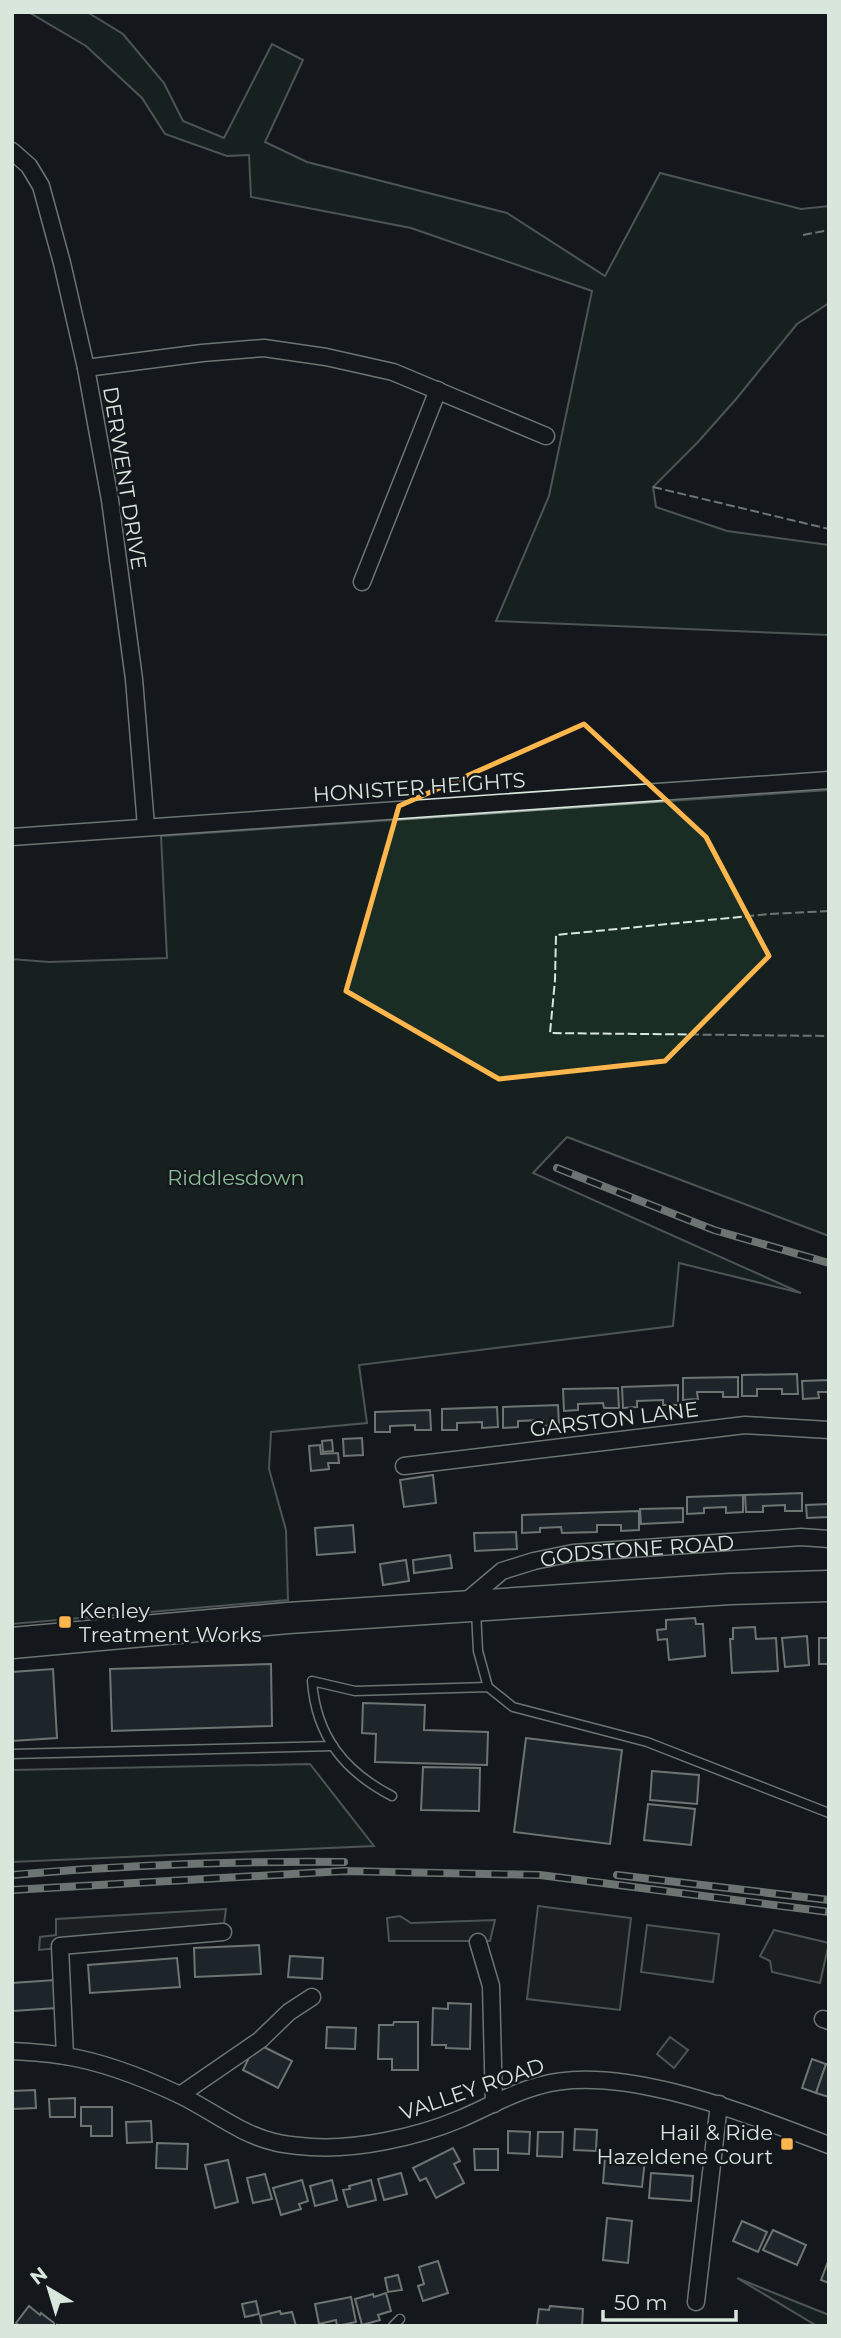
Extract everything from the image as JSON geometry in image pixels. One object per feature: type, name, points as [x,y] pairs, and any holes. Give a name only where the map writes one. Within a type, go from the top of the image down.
[{"type":"highway","name":"GODSTONE ROAD","points":[[12,1643],[288,1618],[776,1586],[829,1586]]},
{"type":"street","name":"DERWENT DRIVE","points":[[12,151],[29,166],[41,186],[86,368],[110,500],[134,679],[146,826]]},
{"type":"street","points":[[86,368],[264,348],[326,357],[393,372],[546,436]]},
{"type":"street","points":[[362,582],[438,390]]},
{"type":"street","name":"HONISTER HEIGHTS","points":[[12,837],[829,780]]},
{"type":"street","name":"GARSTON LANE","points":[[404,1466],[745,1425],[829,1430]]},
{"type":"street","name":"GODSTONE ROAD","points":[[468,1606],[502,1571],[573,1553],[801,1537],[829,1539]]},
{"type":"street","points":[[65,2056],[60,1946],[223,1932]]},
{"type":"street","points":[[478,1942],[491,1986],[494,2104]]},
{"type":"street","points":[[180,2095],[260,2040],[289,2012],[312,1997]]},
{"type":"street","name":"VALLEY ROAD","points":[[12,2051],[65,2056],[124,2072],[180,2095],[247,2132],[273,2142],[344,2148],[411,2134],[457,2120],[538,2085],[607,2081],[719,2104],[829,2145]]},
{"type":"street","points":[[696,2302],[719,2104]]},
{"type":"lane","points":[[468,1606],[488,1687],[513,1707],[647,1742],[829,1813]]},
{"type":"lane","points":[[393,1796],[369,1784],[340,1757],[325,1734],[314,1706],[312,1681],[355,1691],[488,1687]]},
{"type":"lane","points":[[12,1754],[333,1746]]},
{"type":"highlighted area","points":[[584,724],[706,837],[769,956],[665,1061],[499,1079],[346,991],[399,806]]},
{"type":"green space","points":[[12,12],[87,12],[123,34],[164,83],[183,121],[224,138],[272,44],[303,60],[265,142],[307,162],[507,213],[605,276],[660,173],[801,209],[829,206],[829,303],[797,324],[737,398],[653,487],[656,507],[727,531],[829,545],[829,635],[496,621],[549,496],[592,291],[411,228],[251,197],[249,155],[227,156],[165,134],[142,98],[86,46],[30,13]]},
{"type":"green space","name":"Riddlesdown","points":[[829,790],[829,1236],[567,1137],[533,1173],[801,1293],[679,1263],[673,1326],[359,1365],[367,1423],[271,1432],[269,1469],[286,1530],[288,1600],[12,1624],[12,959],[49,962],[167,958],[161,836]]},
{"type":"green space","points":[[310,1764],[374,1846],[12,1862],[12,1770]]},
{"type":"green space","points":[[737,2278],[829,2315],[829,2326],[817,2326]]},
{"type":"shaded area","points":[[538,1906],[631,1918],[620,2010],[527,1999]]},
{"type":"shaded area","points":[[226,1909],[223,1932],[39,1950],[40,1937],[56,1935],[56,1919]]},
{"type":"shaded area","points":[[400,1916],[411,1923],[495,1920],[490,1941],[389,1941],[387,1918]]},
{"type":"shaded area","points":[[647,1925],[719,1934],[713,1982],[641,1972]]},
{"type":"shaded area","points":[[774,1930],[829,1943],[820,1983],[772,1972],[770,1961],[760,1956]]},
{"type":"shaded area","points":[[670,2037],[688,2050],[674,2068],[657,2054]]},
{"type":"building","points":[[797,1374],[798,1394],[782,1394],[782,1389],[757,1389],[757,1396],[742,1396],[742,1375]]},
{"type":"building","points":[[738,1377],[738,1397],[723,1397],[723,1392],[697,1392],[698,1399],[683,1400],[683,1378]]},
{"type":"building","points":[[829,1380],[829,1392],[818,1392],[819,1398],[803,1399],[802,1381]]},
{"type":"building","points":[[678,1385],[678,1405],[663,1405],[663,1400],[637,1401],[637,1407],[623,1408],[622,1387]]},
{"type":"building","points":[[618,1388],[619,1408],[604,1408],[603,1403],[578,1404],[578,1410],[564,1411],[563,1389]]},
{"type":"building","points":[[558,1405],[559,1425],[543,1426],[543,1420],[518,1421],[518,1427],[503,1428],[503,1407]]},
{"type":"building","points":[[497,1407],[498,1427],[482,1428],[482,1422],[457,1423],[457,1430],[442,1430],[442,1409]]},
{"type":"building","points":[[430,1410],[431,1430],[415,1430],[415,1425],[390,1426],[390,1432],[375,1432],[375,1412]]},
{"type":"building","points":[[362,1438],[363,1455],[344,1456],[343,1439]]},
{"type":"building","points":[[332,1440],[333,1451],[323,1452],[322,1441]]},
{"type":"building","points":[[320,1445],[321,1454],[338,1453],[339,1463],[328,1463],[329,1469],[311,1471],[309,1446]]},
{"type":"building","points":[[433,1475],[436,1503],[404,1507],[400,1480]]},
{"type":"building","points":[[802,1493],[802,1511],[785,1511],[785,1505],[763,1506],[763,1512],[746,1512],[745,1495]]},
{"type":"building","points":[[743,1495],[743,1512],[726,1513],[726,1507],[704,1508],[704,1513],[687,1514],[687,1497]]},
{"type":"building","points":[[829,1504],[829,1517],[807,1518],[806,1505]]},
{"type":"building","points":[[683,1508],[683,1522],[641,1524],[640,1509]]},
{"type":"building","points":[[639,1511],[639,1530],[621,1531],[621,1525],[597,1525],[597,1532],[562,1533],[561,1527],[540,1528],[540,1532],[522,1533],[522,1515]]},
{"type":"building","points":[[353,1525],[355,1552],[317,1555],[315,1528]]},
{"type":"building","points":[[516,1532],[517,1549],[475,1551],[474,1533]]},
{"type":"building","points":[[450,1555],[452,1568],[414,1573],[413,1560]]},
{"type":"building","points":[[406,1560],[409,1581],[383,1585],[380,1564]]},
{"type":"building","points":[[695,1618],[696,1624],[703,1624],[705,1656],[669,1660],[667,1639],[658,1640],[657,1630],[666,1629],[666,1620]]},
{"type":"building","points":[[755,1627],[756,1639],[776,1638],[778,1671],[732,1673],[730,1639],[733,1639],[733,1628]]},
{"type":"building","points":[[807,1636],[809,1665],[785,1667],[782,1638]]},
{"type":"building","points":[[819,1638],[829,1638],[829,1664],[819,1664]]},
{"type":"building","points":[[271,1664],[272,1726],[112,1731],[110,1669]]},
{"type":"building","points":[[53,1669],[57,1738],[12,1741],[12,1672]]},
{"type":"building","points":[[363,1703],[425,1705],[424,1730],[488,1732],[487,1765],[375,1762],[376,1734],[362,1733]]},
{"type":"building","points":[[526,1738],[622,1750],[610,1844],[514,1832]]},
{"type":"building","points":[[423,1767],[480,1768],[479,1811],[421,1810]]},
{"type":"building","points":[[652,1771],[699,1775],[697,1804],[650,1800]]},
{"type":"building","points":[[648,1804],[695,1809],[691,1845],[644,1840]]},
{"type":"building","points":[[259,1945],[261,1974],[195,1977],[194,1948]]},
{"type":"building","points":[[290,1956],[323,1958],[322,1979],[288,1977]]},
{"type":"building","points":[[177,1958],[180,1987],[90,1993],[88,1965]]},
{"type":"building","points":[[55,1980],[57,2008],[13,2011],[12,1983]]},
{"type":"building","points":[[448,2003],[471,2004],[470,2049],[432,2045],[433,2008],[448,2009]]},
{"type":"building","points":[[394,2022],[418,2022],[418,2070],[392,2070],[392,2059],[378,2059],[379,2025],[393,2025]]},
{"type":"building","points":[[327,2027],[356,2028],[355,2049],[326,2048]]},
{"type":"building","points":[[256,2043],[292,2061],[278,2088],[243,2070]]},
{"type":"building","points":[[812,2059],[826,2064],[816,2093],[802,2088]]},
{"type":"building","points":[[826,2064],[829,2065],[829,2097],[816,2093]]},
{"type":"building","points":[[35,2090],[36,2108],[12,2109],[12,2091]]},
{"type":"building","points":[[75,2098],[75,2117],[50,2117],[49,2099]]},
{"type":"building","points":[[81,2107],[112,2107],[112,2136],[91,2136],[91,2126],[81,2126]]},
{"type":"building","points":[[151,2121],[152,2142],[127,2143],[126,2122]]},
{"type":"building","points":[[575,2129],[597,2130],[596,2151],[574,2150]]},
{"type":"building","points":[[508,2131],[530,2132],[529,2154],[508,2153]]},
{"type":"building","points":[[538,2132],[563,2132],[562,2157],[537,2156]]},
{"type":"building","points":[[157,2143],[188,2144],[187,2169],[156,2168]]},
{"type":"building","points":[[453,2148],[460,2161],[454,2164],[464,2183],[436,2198],[426,2178],[420,2181],[413,2168]]},
{"type":"building","points":[[474,2149],[498,2149],[498,2170],[475,2170]]},
{"type":"building","points":[[605,2157],[645,2160],[642,2187],[603,2183]]},
{"type":"building","points":[[228,2160],[238,2202],[215,2208],[205,2165]]},
{"type":"building","points":[[401,2173],[407,2194],[384,2200],[378,2179]]},
{"type":"building","points":[[651,2173],[693,2176],[691,2201],[649,2198]]},
{"type":"building","points":[[265,2174],[272,2199],[253,2203],[247,2178]]},
{"type":"building","points":[[302,2180],[308,2201],[299,2204],[301,2209],[281,2215],[273,2188]]},
{"type":"building","points":[[332,2180],[337,2200],[315,2206],[310,2186]]},
{"type":"building","points":[[371,2180],[376,2200],[348,2207],[343,2190]]},
{"type":"building","points":[[607,2218],[632,2221],[628,2263],[603,2260]]},
{"type":"building","points":[[742,2221],[767,2232],[758,2252],[733,2241]]},
{"type":"building","points":[[773,2230],[806,2245],[797,2265],[763,2250]]},
{"type":"building","points":[[829,2259],[829,2283],[821,2280]]},
{"type":"building","points":[[438,2261],[448,2293],[423,2301],[418,2286],[424,2284],[419,2267]]},
{"type":"building","points":[[398,2275],[402,2290],[388,2292],[385,2278]]},
{"type":"building","points":[[386,2293],[391,2311],[378,2315],[380,2320],[362,2325],[355,2299]]},
{"type":"building","points":[[351,2297],[356,2322],[337,2326],[336,2320],[319,2324],[315,2304]]},
{"type":"building","points":[[256,2301],[259,2314],[245,2317],[242,2304]]},
{"type":"building","points":[[29,2306],[58,2326],[20,2326],[16,2323]]},
{"type":"building","points":[[550,2306],[583,2309],[582,2326],[537,2326],[539,2309],[549,2310]]},
{"type":"building","points":[[280,2311],[281,2314],[292,2312],[296,2326],[262,2326],[260,2316]]},
{"type":"railway","points":[[557,1168],[714,1230],[829,1263]]},
{"type":"railway","points":[[12,1875],[178,1864],[344,1862]]},
{"type":"railway","points":[[12,1890],[344,1871],[540,1875],[829,1912]]},
{"type":"railway","points":[[617,1875],[829,1900]]},
{"type":"fence","points":[[803,235],[829,230]]},
{"type":"fence","points":[[653,487],[829,529]]},
{"type":"fence","points":[[829,911],[770,914],[556,935],[550,1033],[829,1036]]},
{"type":"place","name":"Kenley Treatment Works","points":[[65,1622]]},
{"type":"place","name":"Hail & Ride Hazeldene Court","points":[[787,2144]]}]
